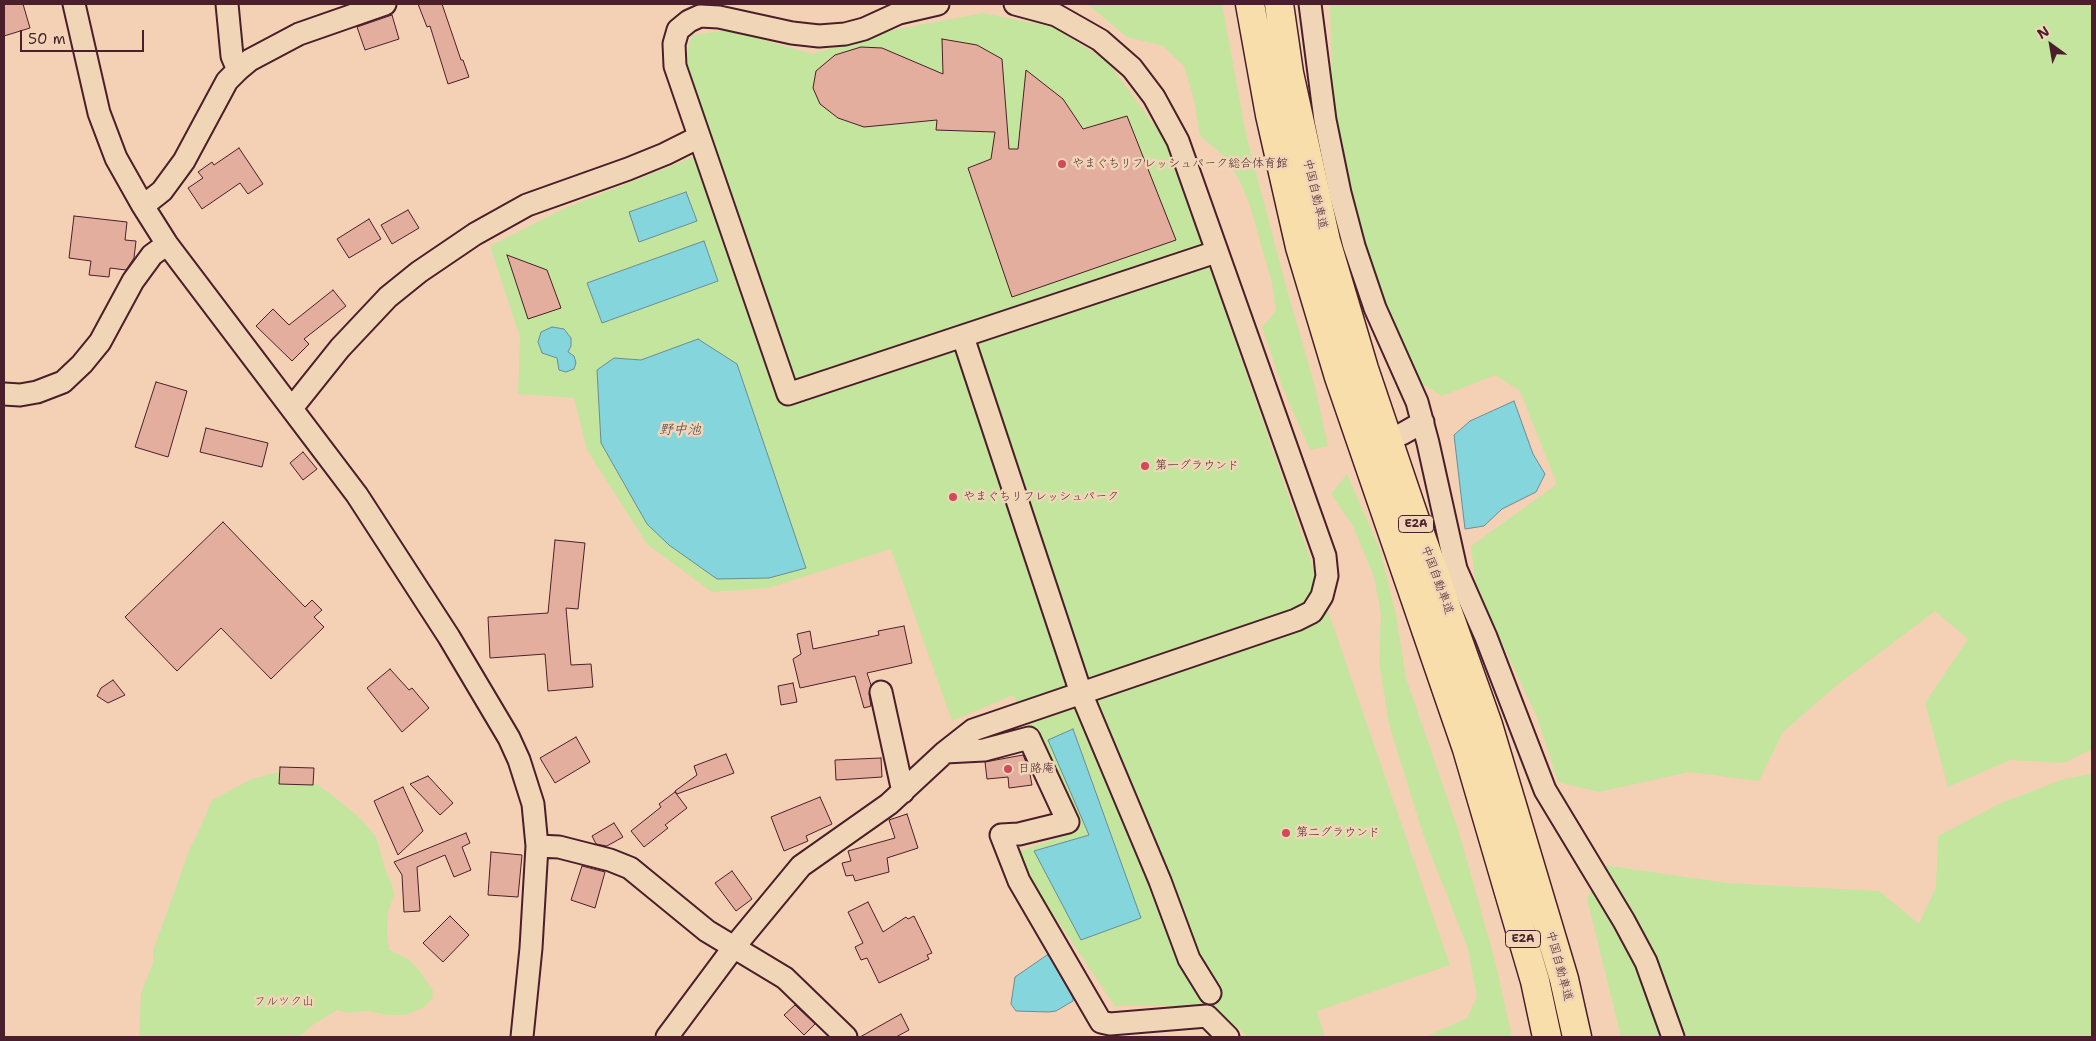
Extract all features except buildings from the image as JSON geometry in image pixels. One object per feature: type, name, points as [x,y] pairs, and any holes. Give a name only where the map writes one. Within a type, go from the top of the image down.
[{"type":"highway","name":"E2A","points":[[1250,4],[1270,115],[1308,275],[1339,377],[1467,749],[1534,981],[1547,1037]]},
{"type":"highway","name":"中国自動車道","points":[[1278,4],[1289,73],[1326,241],[1367,379],[1488,725],[1564,978],[1577,1037]]},
{"type":"highway","points":[[1495,842],[1530,1037]]},
{"type":"highway","points":[[1564,978],[1582,1037]]},
{"type":"street","points":[[74,4],[99,113],[116,158],[143,206],[167,244],[357,495],[497,714],[519,760],[533,804],[537,846],[531,948],[522,1037]]},
{"type":"street","points":[[226,4],[232,56],[238,70]]},
{"type":"street","points":[[143,206],[162,191],[184,161],[227,81],[238,70],[250,60],[299,34],[385,4]]},
{"type":"street","points":[[938,4],[899,13],[864,29],[845,34],[818,36],[792,33],[719,17],[700,16],[689,21],[678,30],[674,44],[675,66],[788,394],[1216,252]]},
{"type":"street","points":[[668,1037],[734,947],[801,866],[889,804],[945,752],[972,730],[1296,620],[1312,612],[1322,596],[1327,576],[1325,556],[1178,141],[1154,98],[1132,68],[1100,40],[1056,15],[1015,4]]},
{"type":"street","points":[[1310,4],[1325,120],[1340,193],[1354,246],[1375,308],[1417,402],[1456,569],[1486,637],[1545,790],[1624,921],[1646,962],[1673,1037]]},
{"type":"street","points":[[292,408],[340,348],[388,297],[419,272],[475,234],[526,205],[643,163],[699,137]]},
{"type":"street","points":[[4,394],[20,395],[37,392],[63,382],[82,364],[100,342],[133,281],[152,256],[167,244]]},
{"type":"street","points":[[963,337],[1081,693],[1160,881],[1190,959],[1210,993]]},
{"type":"street","points":[[1402,434],[1423,422]]},
{"type":"street","points":[[881,692],[902,792]]},
{"type":"street","points":[[945,752],[984,750],[1028,738],[1068,822],[1019,834],[1001,835],[1019,881],[1101,1022],[1110,1024],[1207,1016],[1228,1037]]},
{"type":"street","points":[[537,846],[559,847],[610,860],[630,868],[707,931],[785,978],[846,1037]]},
{"type":"green space","points":[[1084,4],[1222,4],[1246,134],[1284,279],[1314,383],[1328,446],[1310,450],[1282,386],[1262,327],[1276,311],[1272,283],[1250,206],[1240,181],[1223,155],[1200,136],[1194,100],[1184,66],[1163,46],[1127,37],[1092,8]]},
{"type":"green space","points":[[1330,4],[2092,4],[2092,749],[2064,763],[2010,760],[1948,787],[1925,703],[1968,639],[1935,611],[1837,685],[1783,732],[1759,781],[1689,772],[1599,792],[1558,782],[1537,717],[1476,588],[1471,546],[1557,484],[1520,391],[1495,375],[1442,396],[1419,382],[1365,253],[1333,116]]},
{"type":"green space","name":"やまぐちリフレッシュパーク","points":[[983,13],[1053,27],[1108,62],[1167,143],[1450,965],[1317,1011],[1325,1037],[1248,1037],[1213,1006],[1115,1006],[1039,893],[1019,851],[1079,831],[1013,695],[952,721],[891,549],[768,588],[712,592],[647,544],[587,450],[574,398],[518,394],[520,337],[490,246],[563,209],[689,159],[713,145],[685,60],[692,35],[729,30],[812,54],[893,30]]},
{"type":"green space","points":[[1347,474],[1380,550],[1396,615],[1406,678],[1459,832],[1495,961],[1512,1037],[1425,1037],[1467,1018],[1477,997],[1468,949],[1423,834],[1389,724],[1379,662],[1381,614],[1374,577],[1353,526],[1331,494]]},
{"type":"green space","name":"フルツク山","points":[[282,771],[294,778],[316,784],[327,791],[361,819],[376,837],[394,895],[388,912],[389,950],[408,959],[419,970],[433,991],[432,999],[424,1007],[406,1015],[388,1015],[368,1011],[348,1013],[337,1010],[314,1024],[299,1037],[139,1037],[141,993],[153,963],[153,951],[190,848],[212,800],[252,779]]},
{"type":"green space","points":[[2092,774],[2092,1037],[1621,1037],[1587,899],[1603,865],[1727,883],[1879,891],[1919,924],[1936,887],[1938,836],[1999,804],[2064,779]]},
{"type":"water","points":[[686,192],[697,221],[639,242],[629,212]]},
{"type":"water","points":[[704,241],[718,281],[602,323],[587,283]]},
{"type":"water","points":[[552,327],[564,329],[571,338],[571,346],[568,352],[574,356],[576,363],[574,369],[566,372],[559,370],[557,358],[542,353],[538,342],[541,332]]},
{"type":"water","name":"野中池","points":[[698,339],[737,364],[806,568],[769,578],[717,579],[669,545],[647,524],[601,443],[597,370],[614,358],[641,360]]},
{"type":"water","points":[[1514,401],[1533,454],[1545,474],[1536,492],[1502,509],[1484,526],[1465,529],[1454,435],[1470,421]]},
{"type":"water","points":[[1073,729],[1141,918],[1081,940],[1034,851],[1089,835],[1048,740]]},
{"type":"water","points":[[1047,955],[1050,957],[1073,1001],[1056,1011],[1016,1011],[1011,1004],[1015,977]]},
{"type":"place","name":"やまぐちリフレッシュパーク総合体育館","points":[[1062,164]]},
{"type":"place","name":"第一グラウンド","points":[[1145,466]]},
{"type":"place","name":"やまぐちリフレッシュパーク","points":[[953,497]]},
{"type":"place","name":"日路庵","points":[[1008,769]]},
{"type":"place","name":"第二グラウンド","points":[[1286,833]]}]
